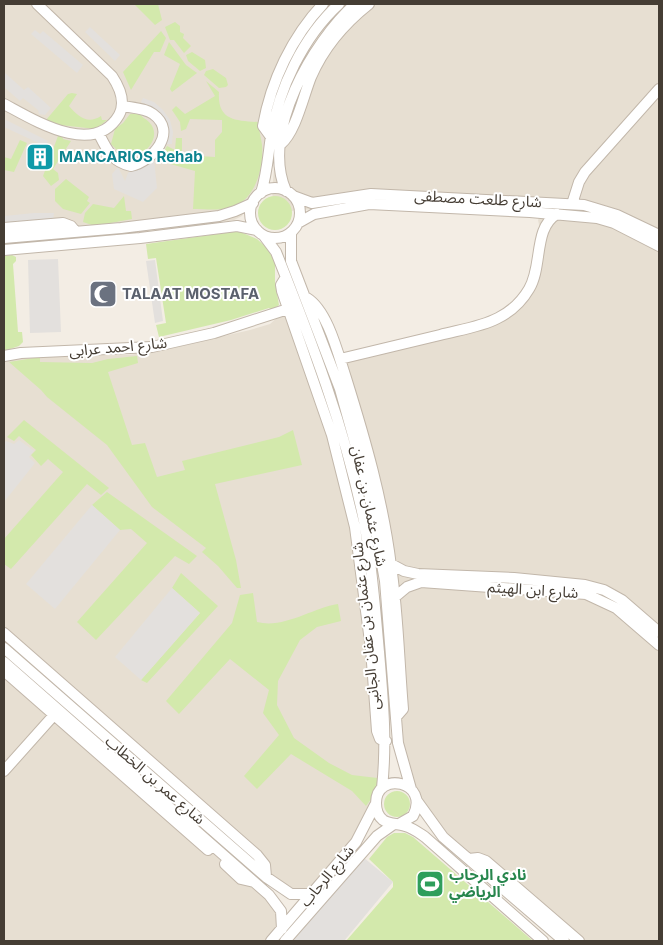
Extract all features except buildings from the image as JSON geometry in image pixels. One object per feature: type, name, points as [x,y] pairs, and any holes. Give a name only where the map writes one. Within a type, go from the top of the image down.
[{"type":"street","points":[[4,104],[59,130],[79,134],[99,134],[114,122],[122,106],[122,95],[112,76],[37,4]]},
{"type":"street","points":[[271,137],[263,126],[274,83],[289,51],[323,4]]},
{"type":"street","points":[[4,238],[219,216],[236,212],[253,203],[261,193],[271,137],[281,96],[296,63],[320,24],[339,4]]},
{"type":"street","points":[[4,250],[140,238],[236,226],[278,238],[291,233],[298,223],[300,214],[280,175],[280,145],[290,105],[309,62],[329,31],[356,4]]},
{"type":"street","points":[[280,145],[290,136],[312,75],[322,56],[349,22],[369,4]]},
{"type":"street","points":[[572,204],[579,182],[585,172],[659,89]]},
{"type":"street","points":[[99,134],[108,153],[118,162],[131,166],[152,157],[163,136],[161,123],[147,110],[122,106]]},
{"type":"street","points":[[261,193],[273,189],[290,194]]},
{"type":"street","name":"شارع طلعت مصطفى","points":[[290,194],[312,203],[371,194],[572,204],[599,208],[659,235]]},
{"type":"street","points":[[253,203],[251,217],[261,233]]},
{"type":"street","name":"شارع طلعت مصطفى","points":[[298,223],[322,212],[369,204],[530,212],[597,218],[614,224],[659,246]]},
{"type":"street","points":[[530,212],[542,232]]},
{"type":"street","points":[[340,359],[455,331],[499,317],[517,304],[529,288],[536,270],[542,232],[547,221],[557,214]]},
{"type":"street","points":[[4,228],[63,223],[71,226],[76,232]]},
{"type":"street","name":"شارع عثمان بن عفان","points":[[261,233],[276,252],[323,373],[348,451],[364,522],[373,582],[386,741],[382,788]]},
{"type":"street","name":"شارع عثمان بن عفان","points":[[291,233],[291,261],[337,380],[363,465],[385,581],[400,754],[411,789]]},
{"type":"street","name":"شارع عثمان بن عفان الجانبى","points":[[286,277],[281,288],[314,376],[355,527],[368,630],[377,731],[380,739],[386,741]]},
{"type":"street","name":"شارع عثمان بن عفان الجانبى","points":[[306,298],[322,312],[340,359],[374,474],[391,564],[395,597],[402,709],[396,717]]},
{"type":"street","name":"شارع احمد عرابى","points":[[4,356],[21,353],[152,347],[214,332],[288,309]]},
{"type":"street","name":"شارع ابن الهيثم","points":[[391,564],[404,571],[418,574],[514,578],[585,584],[622,600],[659,632]]},
{"type":"street","points":[[373,582],[385,581]]},
{"type":"street","name":"شارع ابن الهيثم","points":[[395,597],[407,587],[421,582],[578,592],[609,604],[659,645]]},
{"type":"street","points":[[4,633],[257,855],[265,865],[266,877]]},
{"type":"street","name":"شارع عمر بن الخطاب","points":[[4,648],[29,676],[277,902],[282,911],[282,928]]},
{"type":"street","name":"شارع عمر بن الخطاب","points":[[4,662],[29,676],[266,877],[291,894],[313,894]]},
{"type":"street","points":[[4,671],[242,879],[256,882]]},
{"type":"street","points":[[4,771],[54,715]]},
{"type":"street","points":[[543,941],[425,837],[414,829],[396,824],[380,816],[376,799],[382,788],[394,783],[400,783],[411,789],[443,837],[564,941]]},
{"type":"street","points":[[396,824],[413,816],[417,800]]},
{"type":"street","name":"شارع الرحاب","points":[[270,941],[313,894],[356,842],[376,805]]},
{"type":"street","name":"شارع الرحاب","points":[[286,941],[376,836],[396,824]]},
{"type":"street","points":[[469,859],[478,858],[486,861],[579,941]]},
{"type":"shaded area","points":[[4,4],[331,4],[322,15],[282,81],[268,126],[262,175],[242,216],[234,220],[109,236],[4,245]]},
{"type":"shaded area","points":[[347,4],[659,4],[659,240],[604,214],[540,207],[314,209],[290,211],[273,199],[276,145],[291,88],[310,49]]},
{"type":"shaded area","points":[[90,27],[120,55],[115,61],[85,32]]},
{"type":"shaded area","points":[[35,30],[40,34],[43,31],[83,65],[77,73],[31,34]]},
{"type":"shaded area","points":[[4,72],[24,90],[28,87],[51,108],[45,115],[39,114],[38,110],[23,98],[20,101],[4,87]]},
{"type":"shaded area","points":[[143,98],[154,102],[170,120],[173,132],[172,144],[166,144],[167,133],[160,114],[152,107],[141,102]]},
{"type":"shaded area","points":[[4,119],[48,141],[45,146],[4,127]]},
{"type":"shaded area","points":[[153,149],[157,188],[143,202],[114,189],[112,174],[118,167],[125,181],[128,173]]},
{"type":"shaded area","points":[[54,213],[53,219],[4,224],[4,216]]},
{"type":"shaded area","points":[[540,216],[599,221],[659,251],[659,941],[572,941],[441,828],[424,804],[408,770],[403,750],[365,456],[335,361],[469,329],[489,322],[522,298],[542,238],[538,220]]},
{"type":"shaded area","points":[[58,259],[61,332],[30,333],[28,260]]},
{"type":"shaded area","points":[[155,260],[163,321],[155,323],[146,261]]},
{"type":"shaded area","points":[[279,316],[297,319],[314,362],[357,512],[371,611],[382,753],[375,795],[351,844],[309,889],[302,891],[286,888],[4,640],[4,362],[30,356],[127,355],[155,352],[250,330],[270,324]]},
{"type":"shaded area","points":[[19,440],[34,451],[29,457],[35,463],[4,502],[4,443],[6,441],[14,444]]},
{"type":"shaded area","points":[[92,505],[120,530],[55,609],[26,584]]},
{"type":"shaded area","points":[[172,588],[200,613],[141,680],[115,657]]},
{"type":"shaded area","points":[[4,667],[249,880],[279,913],[279,924],[266,941],[4,941]]},
{"type":"shaded area","points":[[363,857],[393,882],[344,941],[293,941]]},
{"type":"green space","points":[[134,4],[158,4],[162,20],[155,25]]},
{"type":"green space","points":[[175,22],[180,26],[180,32],[184,34],[183,38],[191,46],[184,53],[174,40],[170,40],[165,27]]},
{"type":"green space","points":[[161,31],[166,38],[160,52],[154,52],[131,90],[123,72]]},
{"type":"green space","points":[[169,42],[186,65],[197,73],[172,92],[170,89],[180,64],[164,55]]},
{"type":"green space","points":[[192,52],[205,60],[206,68],[200,71],[188,61],[186,55]]},
{"type":"green space","points":[[213,69],[226,78],[228,85],[226,87],[219,88],[204,75],[206,71]]},
{"type":"green space","points":[[206,81],[219,92],[219,101],[224,114],[242,121],[258,122],[262,145],[262,161],[255,186],[239,204],[223,209],[193,209],[195,171],[167,163],[160,158],[167,146],[175,150],[176,138],[182,138],[182,155],[215,157],[215,140],[222,132],[222,120],[190,119],[186,129],[181,131],[180,122],[172,110],[176,106],[185,114],[215,96]]},
{"type":"green space","points":[[68,94],[77,94],[69,106],[79,116],[91,120],[101,116],[102,120],[107,120],[96,129],[60,125],[47,121]]},
{"type":"green space","points":[[140,113],[149,122],[154,132],[150,146],[137,155],[118,151],[111,144],[115,129],[130,114]]},
{"type":"green space","points":[[58,136],[71,141],[53,169],[58,173],[59,180],[51,186],[43,176]]},
{"type":"green space","points":[[20,140],[27,143],[14,172],[4,170],[4,157],[11,159]]},
{"type":"green space","points":[[66,179],[89,197],[87,201],[90,203],[81,214],[63,209],[55,201],[55,189]]},
{"type":"green space","points":[[124,196],[126,211],[131,211],[132,219],[95,226],[83,222],[85,213],[93,204],[114,208]]},
{"type":"green space","points":[[275,196],[287,201],[292,213],[287,225],[275,230],[263,225],[258,213],[263,201]]},
{"type":"green space","points":[[238,231],[257,239],[267,248],[275,262],[275,282],[279,305],[272,310],[269,308],[231,320],[159,337],[156,325],[166,323],[156,258],[148,259],[146,244]]},
{"type":"green space","points":[[12,255],[16,257],[16,261],[13,264],[18,332],[22,332],[23,342],[19,346],[4,351],[4,256]]},
{"type":"green space","points":[[137,356],[138,363],[108,372],[132,445],[145,443],[157,477],[185,470],[182,461],[279,437],[293,430],[302,465],[215,484],[236,560],[241,588],[237,588],[218,566],[202,552],[206,548],[152,507],[107,445],[47,397],[9,362],[40,357],[40,362],[92,363]]},
{"type":"green space","points":[[24,420],[109,488],[101,495],[87,484],[11,569],[4,564],[4,539],[63,472],[48,459],[41,466],[31,455],[36,450],[19,436],[14,441],[7,437]]},
{"type":"green space","points":[[107,492],[197,556],[189,564],[175,556],[96,640],[77,622],[147,543],[131,529],[120,530],[92,505]]},
{"type":"green space","points":[[181,573],[218,606],[147,683],[141,680],[200,613],[172,588]]},
{"type":"green space","points":[[253,593],[257,622],[277,623],[338,604],[341,621],[317,627],[300,640],[278,681],[277,705],[294,738],[329,763],[352,775],[386,779],[366,806],[352,791],[291,754],[257,789],[244,776],[279,735],[263,713],[269,690],[230,659],[179,714],[166,701],[232,623],[240,595]]},
{"type":"green space","points":[[397,791],[406,795],[410,804],[406,813],[397,817],[388,813],[384,804],[388,795]]},
{"type":"green space","name":"نادي الرحاب الرياضي","points":[[394,833],[405,833],[413,837],[533,941],[346,941],[393,887],[393,882],[369,859],[387,837]]},
{"type":"place","name":"MANCARIOS Rehab","points":[[40,157]]},
{"type":"place","name":"TALAAT MOSTAFA","points":[[103,294]]},
{"type":"place","name":"نادي الرحاب الرياضي","points":[[430,884]]}]
